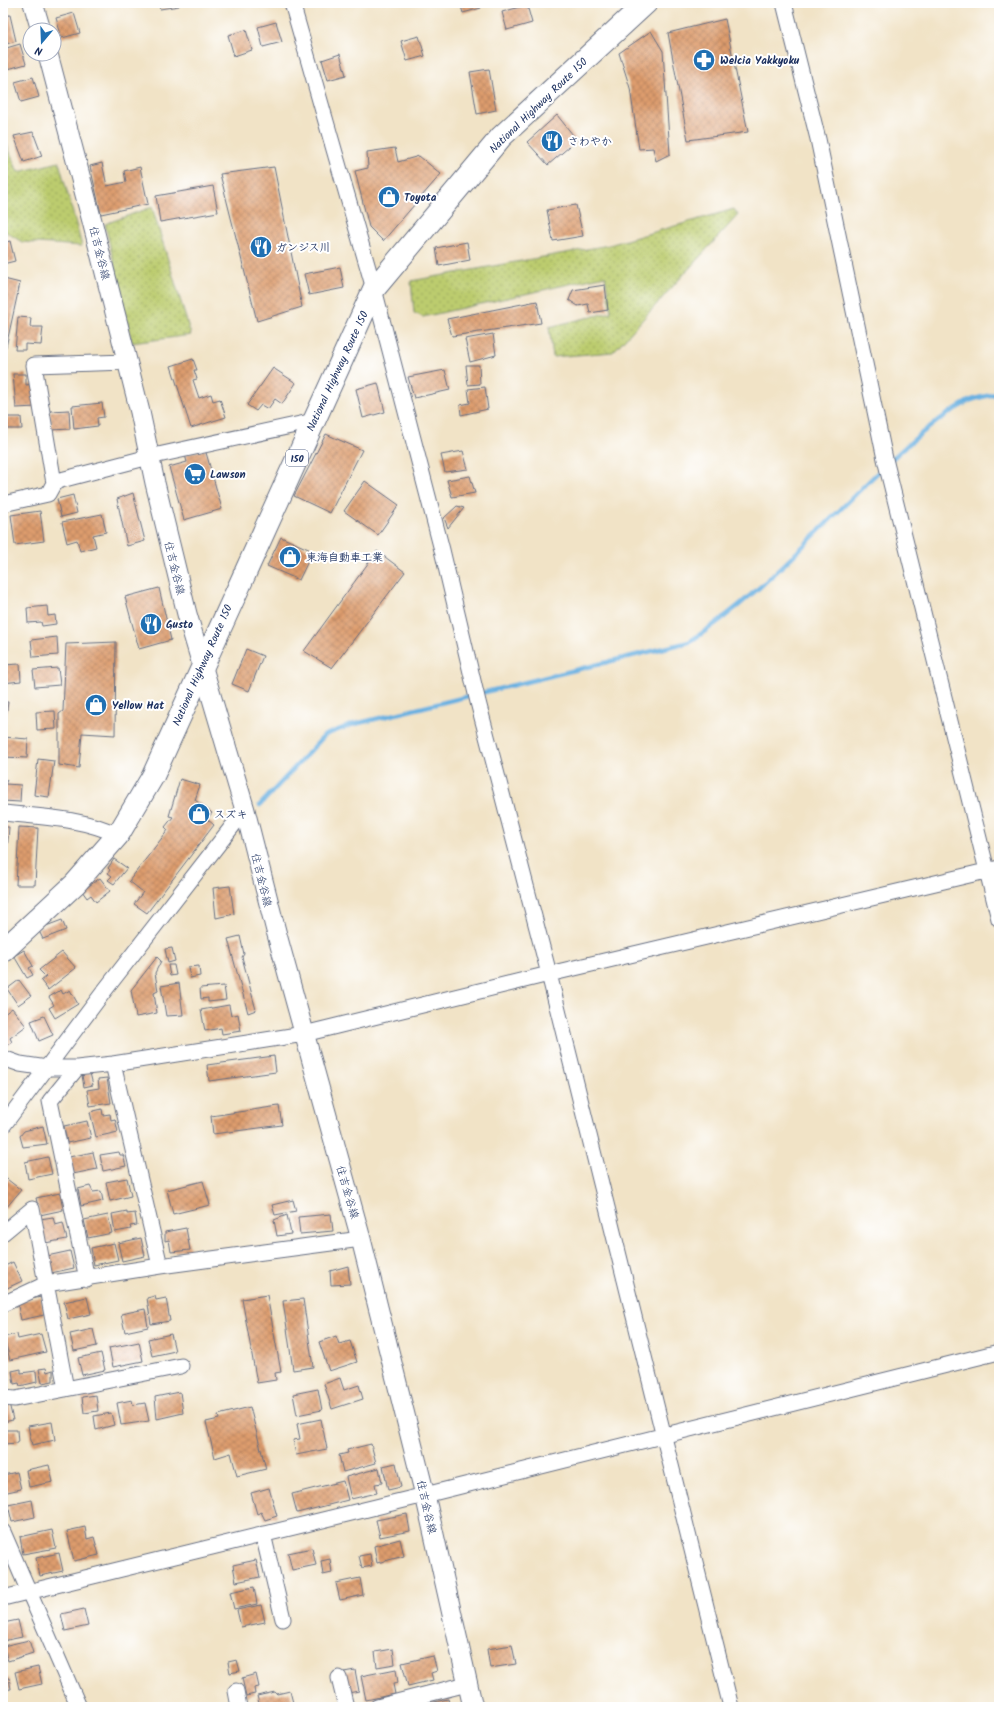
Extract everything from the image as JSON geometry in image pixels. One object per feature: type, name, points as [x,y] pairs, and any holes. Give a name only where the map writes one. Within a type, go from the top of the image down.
[{"type":"highway","name":"National Highway Route 150","points":[[3,951],[75,884],[118,835],[152,776],[374,290],[501,137],[646,3]]},
{"type":"main road","points":[[33,3],[39,22]]},
{"type":"main road","name":"住吉金谷線","points":[[50,62],[127,362],[187,614],[244,810],[361,1239],[425,1495],[473,1707]]},
{"type":"street","points":[[292,3],[374,290],[442,550],[476,694],[548,974],[731,1707]]},
{"type":"street","points":[[784,3],[818,139],[885,459],[993,869],[999,920]]},
{"type":"street","points":[[54,483],[34,365],[127,362]]},
{"type":"street","points":[[3,504],[48,494],[54,483],[61,480],[149,457],[314,422]]},
{"type":"street","points":[[3,1126],[105,990],[244,810]]},
{"type":"street","points":[[3,813],[78,821],[99,826],[118,835]]},
{"type":"street","points":[[3,1058],[20,1064],[47,1068],[77,1068],[113,1064],[304,1034],[548,974],[993,869]]},
{"type":"street","points":[[113,1064],[160,1266]]},
{"type":"street","points":[[77,1068],[50,1101],[88,1279]]},
{"type":"street","points":[[3,1233],[32,1209],[66,1389]]},
{"type":"street","points":[[3,1304],[46,1284],[88,1279],[160,1266],[361,1239]]},
{"type":"street","points":[[3,1598],[999,1352]]},
{"type":"street","points":[[3,1398],[15,1399],[181,1366]]},
{"type":"street","points":[[3,1532],[79,1707]]},
{"type":"street","points":[[263,1534],[283,1619]]},
{"type":"street","points":[[339,1678],[346,1707]]},
{"type":"street","points":[[377,1707],[406,1703],[467,1684]]},
{"type":"street","points":[[236,1692],[239,1707]]},
{"type":"green space","points":[[3,135],[18,172],[59,162],[82,246],[22,242],[3,230]]},
{"type":"green space","points":[[152,207],[191,335],[132,343],[105,224]]},
{"type":"green space","points":[[734,209],[738,215],[613,352],[553,357],[549,327],[611,312],[605,276],[423,317],[414,313],[411,281],[609,245]]},
{"type":"building","points":[[158,3],[179,3],[179,6],[160,9]]},
{"type":"building","points":[[460,3],[480,3],[481,8],[463,13]]},
{"type":"building","points":[[527,5],[532,23],[507,30],[502,12]]},
{"type":"building","points":[[74,13],[80,33],[62,38],[62,22],[57,22],[56,18]]},
{"type":"building","points":[[10,15],[16,41],[3,45],[3,16]]},
{"type":"building","points":[[725,19],[748,132],[688,140],[668,33]]},
{"type":"building","points":[[276,22],[282,42],[263,47],[258,27]]},
{"type":"building","points":[[246,30],[252,50],[234,56],[228,35]]},
{"type":"building","points":[[651,31],[663,51],[670,154],[656,161],[653,148],[639,149],[630,88],[619,53]]},
{"type":"building","points":[[419,36],[425,56],[407,61],[401,41]]},
{"type":"building","points":[[20,44],[22,51],[22,62],[25,62],[26,64],[8,69],[3,49]]},
{"type":"building","points":[[340,54],[346,75],[328,80],[322,60]]},
{"type":"building","points":[[489,69],[496,110],[477,114],[470,72]]},
{"type":"building","points":[[33,77],[39,97],[21,102],[15,82]]},
{"type":"building","name":"さわやか","points":[[557,115],[577,140],[548,165],[527,142]]},
{"type":"building","points":[[33,132],[42,156],[24,162],[14,136]]},
{"type":"building","points":[[395,148],[398,162],[419,156],[441,174],[383,241],[369,227],[355,171],[368,168],[367,152]]},
{"type":"building","points":[[102,163],[107,186],[126,182],[124,171],[140,167],[148,204],[101,214],[90,166]]},
{"type":"building","points":[[274,167],[302,307],[257,321],[220,174]]},
{"type":"building","points":[[213,186],[218,212],[160,222],[156,196]]},
{"type":"building","points":[[576,205],[583,236],[553,241],[547,210]]},
{"type":"building","points":[[10,241],[15,261],[3,264],[3,243]]},
{"type":"building","points":[[467,242],[470,260],[439,266],[436,248]]},
{"type":"building","points":[[340,267],[344,288],[309,295],[304,274]]},
{"type":"building","points":[[4,279],[20,283],[6,347],[3,346]]},
{"type":"building","points":[[605,285],[608,310],[590,313],[588,304],[578,306],[569,300],[573,290]]},
{"type":"building","points":[[537,301],[541,323],[452,336],[447,319]]},
{"type":"building","points":[[18,317],[31,318],[30,327],[43,327],[41,345],[25,344],[25,350],[15,350]]},
{"type":"building","points":[[493,334],[496,355],[470,362],[465,339]]},
{"type":"building","points":[[193,359],[197,370],[194,370],[197,379],[193,380],[199,398],[211,394],[213,401],[220,399],[226,417],[191,428],[171,366]]},
{"type":"building","points":[[466,365],[479,365],[480,384],[468,385]]},
{"type":"building","points":[[273,368],[296,383],[282,404],[275,399],[268,409],[261,405],[256,411],[247,405]]},
{"type":"building","points":[[445,370],[450,390],[414,398],[408,377]]},
{"type":"building","points":[[13,374],[26,374],[26,385],[35,384],[36,407],[16,408]]},
{"type":"building","points":[[378,383],[385,412],[363,418],[356,389]]},
{"type":"building","points":[[485,387],[488,409],[461,415],[460,405],[470,403],[468,389]]},
{"type":"building","points":[[102,403],[104,417],[97,418],[98,426],[74,429],[72,406]]},
{"type":"building","points":[[69,410],[70,429],[51,430],[50,411]]},
{"type":"building","points":[[5,417],[21,417],[22,429],[6,429]]},
{"type":"building","points":[[326,434],[362,450],[330,513],[294,496]]},
{"type":"building","points":[[205,449],[222,509],[184,520],[169,467],[187,462],[185,455]]},
{"type":"building","points":[[463,451],[468,469],[445,472],[441,455]]},
{"type":"building","points":[[470,476],[475,493],[452,497],[447,480]]},
{"type":"building","points":[[365,481],[399,505],[378,535],[344,511]]},
{"type":"building","points":[[133,493],[145,541],[127,546],[117,499]]},
{"type":"building","points":[[73,495],[77,513],[61,517],[57,499]]},
{"type":"building","points":[[457,506],[464,508],[448,528],[444,518]]},
{"type":"building","points":[[40,511],[44,541],[15,545],[11,515]]},
{"type":"building","points":[[102,514],[106,532],[93,535],[96,547],[80,551],[77,540],[67,543],[62,522]]},
{"type":"building","points":[[281,537],[313,551],[299,580],[267,566]]},
{"type":"building","points":[[377,551],[405,572],[332,668],[304,651]]},
{"type":"building","points":[[159,588],[171,640],[139,649],[125,597]]},
{"type":"building","points":[[47,606],[48,616],[55,615],[56,624],[42,626],[41,622],[28,623],[27,608]]},
{"type":"building","points":[[57,637],[58,655],[33,657],[31,640]]},
{"type":"building","points":[[116,642],[115,735],[82,733],[79,768],[59,765],[59,714],[63,711],[66,644]]},
{"type":"building","points":[[246,649],[263,656],[249,691],[232,684]]},
{"type":"building","points":[[20,664],[21,681],[3,683],[3,665]]},
{"type":"building","points":[[58,668],[60,685],[35,687],[33,670]]},
{"type":"building","points":[[3,702],[8,702],[6,717],[3,717]]},
{"type":"building","points":[[55,711],[56,729],[37,730],[36,712]]},
{"type":"building","points":[[3,737],[28,739],[27,758],[3,757]]},
{"type":"building","points":[[38,759],[54,761],[49,797],[34,795]]},
{"type":"building","points":[[180,779],[200,785],[195,800],[212,813],[207,819],[214,825],[147,913],[134,904],[143,892],[129,881],[168,830],[165,827],[173,817],[169,816]]},
{"type":"building","points":[[3,780],[7,780],[5,784],[21,785],[20,802],[3,801]]},
{"type":"building","points":[[3,827],[9,827],[7,851],[3,851]]},
{"type":"building","points":[[19,827],[38,828],[35,885],[16,885]]},
{"type":"building","points":[[114,859],[127,868],[114,884],[108,880],[112,876],[108,873],[110,870],[108,868]]},
{"type":"building","points":[[100,878],[110,891],[96,902],[91,895],[87,898],[82,891]]},
{"type":"building","points":[[230,886],[234,914],[216,918],[213,888]]},
{"type":"building","points":[[62,920],[66,930],[43,939],[38,929]]},
{"type":"building","points":[[240,936],[244,954],[242,957],[256,1010],[248,1013],[228,939]]},
{"type":"building","points":[[172,948],[175,961],[168,963],[165,949]]},
{"type":"building","points":[[24,950],[33,966],[29,968],[33,975],[27,978],[14,956]]},
{"type":"building","points":[[62,952],[76,968],[48,990],[41,981],[46,977],[39,970]]},
{"type":"building","points":[[157,957],[161,961],[155,973],[158,991],[154,993],[157,1013],[136,1017],[131,990]]},
{"type":"building","points":[[168,965],[174,965],[176,975],[170,976]]},
{"type":"building","points":[[199,966],[200,976],[190,978],[188,967]]},
{"type":"building","points":[[19,980],[31,996],[18,1005],[7,989]]},
{"type":"building","points":[[179,983],[183,1015],[166,1016],[161,986]]},
{"type":"building","points":[[224,986],[226,1000],[208,1002],[208,998],[201,999],[200,988]]},
{"type":"building","points":[[61,990],[63,994],[70,990],[78,1004],[55,1018],[49,1008],[54,1005],[49,997]]},
{"type":"building","points":[[229,1005],[231,1016],[238,1014],[241,1031],[222,1034],[221,1028],[205,1031],[201,1010]]},
{"type":"building","points":[[12,1008],[26,1026],[10,1038],[12,1042],[4,1047],[3,1015]]},
{"type":"building","points":[[44,1016],[53,1035],[39,1041],[31,1021]]},
{"type":"building","points":[[274,1056],[276,1072],[209,1081],[207,1065]]},
{"type":"building","points":[[90,1073],[93,1085],[84,1087],[82,1075]]},
{"type":"building","points":[[107,1078],[111,1103],[90,1106],[87,1090],[99,1088],[98,1079]]},
{"type":"building","points":[[279,1106],[282,1125],[213,1134],[211,1116]]},
{"type":"building","points":[[102,1109],[103,1115],[110,1114],[111,1120],[115,1119],[118,1132],[96,1137],[90,1112]]},
{"type":"building","points":[[87,1121],[91,1138],[67,1143],[64,1126]]},
{"type":"building","points":[[43,1126],[47,1144],[23,1147],[20,1136],[24,1131]]},
{"type":"building","points":[[93,1152],[97,1169],[73,1174],[69,1157]]},
{"type":"building","points":[[119,1152],[120,1155],[123,1155],[126,1166],[103,1171],[100,1155]]},
{"type":"building","points":[[48,1157],[52,1174],[28,1179],[25,1162]]},
{"type":"building","points":[[3,1176],[21,1190],[6,1208],[3,1205]]},
{"type":"building","points":[[127,1178],[131,1196],[110,1201],[106,1182]]},
{"type":"building","points":[[203,1181],[210,1205],[173,1214],[167,1190]]},
{"type":"building","points":[[90,1186],[93,1192],[101,1191],[103,1201],[81,1206],[78,1189]]},
{"type":"building","points":[[60,1193],[63,1210],[40,1215],[36,1198]]},
{"type":"building","points":[[293,1200],[296,1211],[275,1215],[272,1205]]},
{"type":"building","points":[[127,1211],[127,1214],[135,1213],[137,1225],[130,1226],[131,1229],[115,1232],[112,1214]]},
{"type":"building","points":[[331,1214],[333,1231],[300,1234],[298,1217]]},
{"type":"building","points":[[108,1215],[112,1233],[88,1238],[84,1220]]},
{"type":"building","points":[[287,1215],[291,1234],[277,1236],[274,1220]]},
{"type":"building","points":[[53,1217],[55,1225],[63,1223],[67,1239],[45,1243],[40,1219]]},
{"type":"building","points":[[186,1228],[190,1250],[171,1252],[169,1240],[165,1241],[165,1232]]},
{"type":"building","points":[[141,1238],[145,1256],[122,1261],[118,1243]]},
{"type":"building","points":[[114,1243],[118,1260],[94,1265],[91,1248]]},
{"type":"building","points":[[70,1251],[74,1268],[51,1273],[47,1256]]},
{"type":"building","points":[[13,1262],[22,1281],[3,1290],[3,1267]]},
{"type":"building","points":[[348,1266],[350,1284],[331,1285],[330,1271]]},
{"type":"building","points":[[267,1295],[281,1372],[275,1373],[276,1380],[257,1383],[242,1299]]},
{"type":"building","points":[[155,1296],[156,1300],[166,1298],[170,1321],[151,1324],[147,1298]]},
{"type":"building","points":[[41,1297],[44,1315],[21,1320],[17,1302]]},
{"type":"building","points":[[87,1297],[91,1314],[68,1319],[64,1302]]},
{"type":"building","points":[[303,1299],[313,1367],[293,1370],[283,1301]]},
{"type":"building","points":[[145,1309],[148,1327],[125,1332],[121,1314]]},
{"type":"building","points":[[93,1329],[97,1346],[74,1351],[70,1334]]},
{"type":"building","points":[[17,1334],[18,1339],[41,1334],[46,1352],[10,1360],[4,1337]]},
{"type":"building","points":[[171,1334],[175,1351],[152,1356],[148,1339]]},
{"type":"building","points":[[336,1336],[339,1344],[350,1341],[357,1362],[329,1371],[319,1342]]},
{"type":"building","points":[[139,1342],[143,1361],[113,1367],[109,1348]]},
{"type":"building","points":[[101,1353],[105,1370],[82,1375],[78,1358]]},
{"type":"building","points":[[46,1368],[47,1372],[53,1370],[53,1381],[42,1383],[39,1369]]},
{"type":"building","points":[[21,1369],[21,1373],[36,1371],[37,1382],[20,1386],[19,1383],[14,1384],[12,1371]]},
{"type":"building","points":[[340,1378],[344,1390],[359,1385],[363,1399],[332,1409],[324,1384]]},
{"type":"building","points":[[318,1389],[322,1410],[297,1415],[293,1394]]},
{"type":"building","points":[[180,1392],[183,1413],[157,1419],[155,1397]]},
{"type":"building","points":[[96,1395],[98,1411],[84,1413],[82,1397]]},
{"type":"building","points":[[132,1400],[133,1405],[145,1403],[149,1421],[121,1425],[117,1403]]},
{"type":"building","points":[[9,1403],[13,1420],[3,1422],[3,1404]]},
{"type":"building","points":[[250,1407],[266,1469],[237,1476],[231,1453],[215,1458],[206,1422],[219,1419],[218,1415]]},
{"type":"building","points":[[111,1413],[114,1425],[96,1430],[94,1416]]},
{"type":"building","points":[[321,1419],[327,1449],[296,1455],[293,1440],[300,1439],[297,1424]]},
{"type":"building","points":[[52,1422],[55,1440],[32,1445],[28,1426]]},
{"type":"building","points":[[3,1430],[17,1430],[18,1443],[3,1444]]},
{"type":"building","points":[[371,1444],[376,1463],[343,1472],[339,1455],[348,1453],[347,1450]]},
{"type":"building","points":[[396,1463],[401,1487],[388,1490],[383,1466]]},
{"type":"building","points":[[49,1465],[53,1482],[29,1487],[26,1470]]},
{"type":"building","points":[[379,1468],[382,1483],[375,1484],[377,1493],[351,1499],[346,1477]]},
{"type":"building","points":[[17,1472],[21,1489],[3,1493],[3,1475]]},
{"type":"building","points":[[343,1481],[348,1500],[297,1513],[292,1494]]},
{"type":"building","points":[[269,1488],[277,1516],[265,1520],[261,1512],[257,1514],[251,1493]]},
{"type":"building","points":[[32,1500],[35,1517],[12,1522],[8,1505]]},
{"type":"building","points":[[407,1514],[410,1531],[380,1537],[376,1520]]},
{"type":"building","points":[[85,1527],[87,1539],[94,1537],[99,1555],[74,1561],[67,1531]]},
{"type":"building","points":[[52,1530],[56,1548],[23,1554],[20,1537]]},
{"type":"building","points":[[400,1539],[404,1556],[377,1563],[374,1546]]},
{"type":"building","points":[[312,1548],[316,1565],[292,1570],[288,1553]]},
{"type":"building","points":[[59,1553],[63,1571],[40,1576],[36,1558]]},
{"type":"building","points":[[370,1554],[372,1566],[362,1568],[359,1556]]},
{"type":"building","points":[[330,1559],[332,1573],[323,1575],[321,1561]]},
{"type":"building","points":[[256,1560],[260,1577],[236,1582],[233,1565]]},
{"type":"building","points":[[360,1578],[363,1595],[340,1600],[336,1583]]},
{"type":"building","points":[[254,1587],[257,1604],[234,1609],[230,1592]]},
{"type":"building","points":[[261,1605],[265,1622],[241,1627],[237,1610]]},
{"type":"building","points":[[84,1609],[88,1626],[65,1631],[61,1614]]},
{"type":"building","points":[[18,1620],[22,1637],[3,1641],[3,1623]]},
{"type":"building","points":[[29,1640],[33,1653],[8,1661],[3,1646]]},
{"type":"building","points":[[512,1645],[516,1664],[490,1668],[487,1649]]},
{"type":"building","points":[[393,1649],[395,1664],[377,1667],[375,1652]]},
{"type":"building","points":[[433,1656],[437,1671],[431,1673],[433,1680],[408,1686],[402,1663]]},
{"type":"building","points":[[237,1660],[240,1671],[230,1673],[228,1662]]},
{"type":"building","points":[[38,1667],[42,1684],[19,1689],[15,1672]]},
{"type":"building","points":[[396,1669],[398,1683],[393,1684],[395,1694],[366,1700],[361,1676]]},
{"type":"building","points":[[355,1670],[359,1691],[348,1693],[344,1672]]},
{"type":"building","points":[[256,1674],[259,1687],[254,1688],[255,1694],[246,1696],[242,1678]]},
{"type":"building","points":[[9,1678],[11,1689],[3,1690],[3,1679]]},
{"type":"building","points":[[290,1691],[294,1707],[260,1707],[257,1696],[275,1692],[277,1694]]},
{"type":"building","points":[[448,1699],[450,1707],[431,1707],[430,1703]]},
{"type":"waterway","points":[[260,805],[325,735],[351,725],[689,642],[710,628],[749,597],[884,466],[932,425],[971,400],[999,393]]},
{"type":"place","name":"Welcia Yakkyoku","points":[[704,60]]},
{"type":"place","name":"さわやか","points":[[552,141]]},
{"type":"place","name":"Toyota","points":[[389,197]]},
{"type":"place","name":"ガンジス川","points":[[261,247]]},
{"type":"place","name":"Lawson","points":[[195,474]]},
{"type":"place","name":"東海自動車工業","points":[[290,557]]},
{"type":"place","name":"Gusto","points":[[151,624]]},
{"type":"place","name":"Yellow Hat","points":[[96,705]]},
{"type":"place","name":"スズキ","points":[[199,814]]}]
